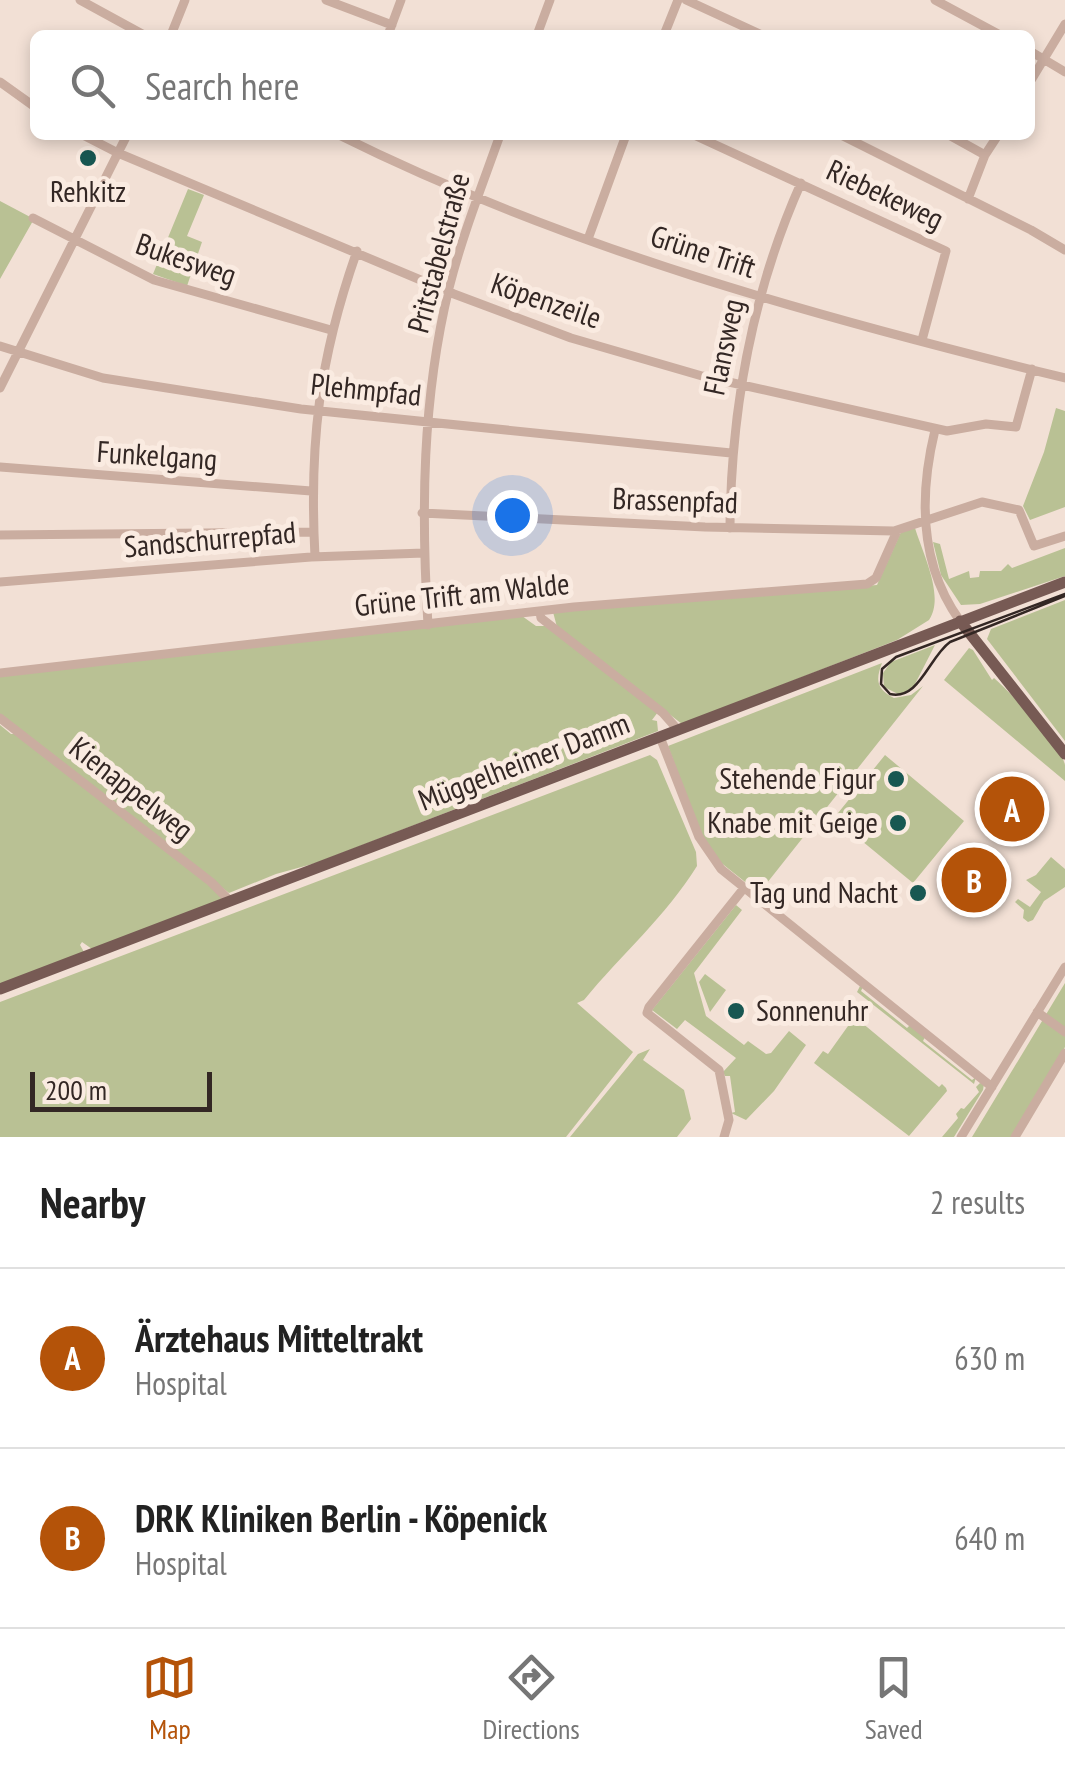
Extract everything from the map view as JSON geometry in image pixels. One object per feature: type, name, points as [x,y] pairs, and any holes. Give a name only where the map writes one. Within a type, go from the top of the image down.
[{"type":"main road","name":"Müggelheimer Damm","points":[[0,989],[1065,582]]},
{"type":"main road","points":[[960,621],[1065,754]]},
{"type":"street","points":[[80,0],[135,30]]},
{"type":"street","points":[[172,30],[185,0]]},
{"type":"street","points":[[326,0],[390,30],[400,0]]},
{"type":"street","points":[[540,30],[550,0]]},
{"type":"street","points":[[666,30],[678,0]]},
{"type":"street","points":[[686,0],[751,30]]},
{"type":"street","points":[[935,0],[991,30]]},
{"type":"street","points":[[1035,74],[1065,24]]},
{"type":"street","points":[[1035,54],[1065,72]]},
{"type":"street","points":[[0,82],[30,103]]},
{"type":"street","name":"Köpenzeile","points":[[91,140],[448,292],[571,338],[740,385],[934,430],[986,424],[1016,428],[1032,370]]},
{"type":"street","points":[[0,388],[125,140]]},
{"type":"street","name":"Grüne Trift","points":[[354,140],[478,196],[670,269],[1065,378]]},
{"type":"street","name":"Pritstabelstraße","points":[[428,624],[422,513],[428,422],[448,292],[498,140]]},
{"type":"street","points":[[588,239],[624,140]]},
{"type":"street","name":"Riebekeweg","points":[[705,140],[946,251],[922,340]]},
{"type":"street","points":[[851,140],[1065,250]]},
{"type":"street","points":[[958,140],[986,155]]},
{"type":"street","points":[[968,199],[995,140]]},
{"type":"street","name":"Flansweg","points":[[730,528],[732,453],[740,385],[776,241],[801,183]]},
{"type":"street","name":"Bukesweg","points":[[32,218],[150,278],[332,330]]},
{"type":"street","points":[[314,557],[316,410],[332,330],[357,252]]},
{"type":"street","name":"Plehmpfad","points":[[0,346],[106,378],[316,410],[732,453]]},
{"type":"street","points":[[934,430],[925,476],[925,521],[936,574],[960,621]]},
{"type":"street","name":"Funkelgang","points":[[0,467],[312,491]]},
{"type":"street","points":[[925,521],[990,502],[1020,510],[1034,546],[1065,536]]},
{"type":"street","name":"Brassenpfad","points":[[422,513],[730,528],[897,531],[925,521]]},
{"type":"street","name":"Grüne Trift am Walde","points":[[0,672],[540,612],[867,584],[876,578],[897,531]]},
{"type":"street","points":[[0,535],[313,532]]},
{"type":"street","name":"Sandschurrepfad","points":[[0,582],[314,557],[424,553]]},
{"type":"street","points":[[540,612],[541,618],[662,712],[678,730]]},
{"type":"street","name":"Kienappelweg","points":[[0,718],[211,882],[230,901]]},
{"type":"street","points":[[660,737],[704,849],[721,870],[992,1088]]},
{"type":"street","points":[[724,1137],[729,1120],[720,1070],[648,1014],[652,1002],[744,888]]},
{"type":"street","points":[[961,1137],[1065,966]]},
{"type":"street","points":[[1037,1012],[1065,1032]]},
{"type":"street","points":[[1015,1137],[1065,1053]]},
{"type":"green space","points":[[188,189],[204,195],[187,236],[202,242],[187,286],[153,274]]},
{"type":"green space","points":[[0,201],[34,219],[0,279]]},
{"type":"green space","points":[[1056,408],[1065,411],[1065,507],[1030,520],[1023,506]]},
{"type":"green space","points":[[915,528],[934,588],[929,620],[897,640],[682,724],[557,627],[553,612],[877,585],[901,532]]},
{"type":"green space","points":[[933,542],[940,544],[949,579],[969,571],[970,578],[979,577],[980,571],[1001,571],[1008,564],[1012,568],[1065,548],[1065,576],[980,604],[961,605],[941,575]]},
{"type":"green space","points":[[1065,600],[1065,741],[987,639],[991,629]]},
{"type":"green space","points":[[522,616],[536,626],[547,626],[658,712],[652,720],[657,721],[658,731],[229,893],[0,715],[0,676]]},
{"type":"green space","points":[[935,645],[914,686],[900,695],[884,687],[883,673],[891,662]]},
{"type":"green space","points":[[969,648],[992,680],[1012,695],[1055,745],[1065,765],[1065,781],[944,680]]},
{"type":"green space","points":[[882,663],[879,684],[894,698],[911,695],[923,686],[759,893],[715,858],[702,839],[668,746]]},
{"type":"green space","points":[[0,725],[17,734],[222,894],[222,899],[92,949],[82,942],[84,952],[0,984]]},
{"type":"green space","points":[[650,755],[657,760],[696,852],[697,866],[657,919],[577,1003],[633,1052],[566,1137],[0,1137],[0,1002]]},
{"type":"green space","points":[[885,755],[964,821],[913,883],[834,818]]},
{"type":"green space","points":[[1051,857],[1065,869],[1065,887],[1044,901],[1028,922],[1023,918],[1024,910],[1015,902],[1018,899],[1030,907],[1041,892],[1026,880],[1036,875]]},
{"type":"green space","points":[[736,905],[742,910],[694,973],[706,1016],[744,1045],[748,1041],[766,1054],[789,1031],[806,1045],[774,1091],[746,1120],[731,1113],[735,1112],[730,1076],[723,1072],[736,1058],[685,1020],[677,1029],[652,1010]]},
{"type":"green space","points":[[705,974],[726,990],[710,1012],[699,982]]},
{"type":"green space","points":[[1065,983],[1065,1047],[1012,1137],[972,1137]]},
{"type":"green space","points":[[860,986],[861,991],[907,1028],[910,1025],[925,1037],[923,1041],[972,1080],[976,1077],[974,1084],[857,992]]},
{"type":"green space","points":[[853,1019],[939,1087],[942,1084],[946,1088],[909,1136],[814,1063],[823,1051],[828,1054]]},
{"type":"green space","points":[[650,1049],[643,1060],[684,1090],[691,1119],[677,1137],[570,1137],[638,1054]]},
{"type":"green space","points":[[984,1084],[983,1090],[954,1137],[942,1137],[958,1118],[956,1114],[979,1092],[976,1087]]},
{"type":"tram line","points":[[1065,594],[896,657],[882,669],[881,684],[890,694],[909,691],[950,642],[1065,596]]},
{"type":"place","name":"Rehkitz","points":[[88,158]]},
{"type":"place","name":"Stehende Figur","points":[[896,779]]},
{"type":"place","name":"Ärztehaus Mitteltrakt","points":[[1012,809]]},
{"type":"place","name":"Knabe mit Geige","points":[[898,823]]},
{"type":"place","name":"DRK Kliniken Berlin - Köpenick","points":[[974,880]]},
{"type":"place","name":"Tag und Nacht","points":[[918,893]]},
{"type":"place","name":"Sonnenuhr","points":[[736,1011]]}]
